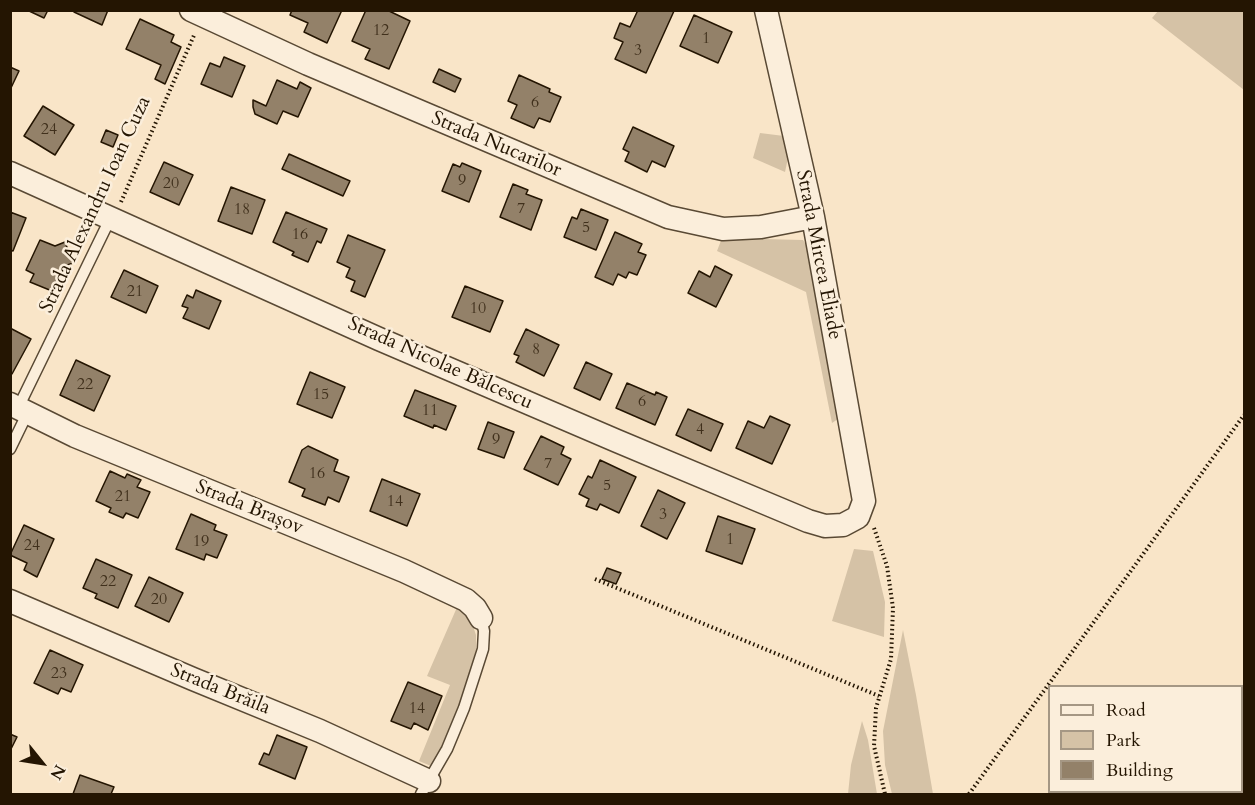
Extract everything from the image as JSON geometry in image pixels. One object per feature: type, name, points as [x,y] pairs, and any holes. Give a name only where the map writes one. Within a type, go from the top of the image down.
[{"type":"street","name":"Strada Mircea Eliade","points":[[766,10],[813,217],[864,501]]},
{"type":"street","name":"Strada Nucarilor","points":[[196,13],[416,111],[668,217],[723,229],[761,227],[813,217]]},
{"type":"street","name":"Strada Nicolae Bălcescu","points":[[10,173],[379,339],[808,521],[825,526],[843,525],[858,517],[864,501]]},
{"type":"street","name":"Strada Brașov","points":[[18,409],[179,479],[405,571],[466,600],[476,608],[481,618]]},
{"type":"street","name":"Strada Brăila","points":[[10,601],[182,675],[320,730],[425,788]]},
{"type":"lane","name":"Strada Alexandru Ioan Cuza","points":[[10,449],[18,409],[111,217]]},
{"type":"lane","points":[[425,788],[456,729],[483,649],[484,631],[481,618]]},
{"type":"path","name":"Strada Alexandru Ioan Cuza","points":[[111,217],[120,203],[196,13]]},
{"type":"path","points":[[1049,685],[1245,415]]},
{"type":"path","points":[[864,501],[886,566],[892,608],[891,659],[876,708],[874,746],[885,795]]},
{"type":"path","points":[[595,579],[879,696]]},
{"type":"path","points":[[969,795],[1048,686]]},
{"type":"green space","points":[[1158,11],[1244,11],[1244,90],[1152,18]]},
{"type":"green space","points":[[760,133],[784,136],[788,158],[785,172],[753,158]]},
{"type":"green space","points":[[722,238],[803,240],[810,251],[844,415],[832,423],[806,292],[717,251]]},
{"type":"green space","points":[[854,549],[873,551],[885,602],[884,637],[832,621]]},
{"type":"green space","points":[[458,605],[471,620],[476,635],[476,650],[463,695],[435,762],[431,766],[419,761],[450,685],[427,676]]},
{"type":"green space","points":[[903,630],[933,794],[892,794],[885,765],[883,731]]},
{"type":"green space","points":[[862,721],[868,740],[877,794],[848,794],[851,765]]},
{"type":"building","points":[[27,10],[48,10],[44,18]]},
{"type":"building","points":[[75,10],[108,10],[102,25],[74,12]]},
{"type":"building","points":[[292,10],[342,10],[327,43],[304,32],[308,23],[290,15]]},
{"type":"building","points":[[366,10],[387,10],[410,21],[389,69],[365,59],[370,49],[352,41]]},
{"type":"building","points":[[638,10],[674,11],[646,73],[615,59],[623,42],[614,38],[620,23],[630,27]]},
{"type":"building","points":[[694,15],[732,32],[718,63],[680,46]]},
{"type":"building","points":[[140,19],[174,35],[171,42],[181,47],[165,84],[155,79],[161,65],[126,49]]},
{"type":"building","points":[[224,57],[245,66],[232,97],[201,84],[210,63],[220,67]]},
{"type":"building","points":[[10,67],[19,71],[10,90]]},
{"type":"building","points":[[439,69],[461,79],[455,92],[433,82]]},
{"type":"building","points":[[519,75],[550,89],[549,92],[561,97],[550,122],[539,118],[534,128],[511,118],[517,105],[508,101]]},
{"type":"building","points":[[277,80],[297,89],[300,82],[311,88],[298,117],[283,111],[277,124],[255,114],[253,100],[266,106]]},
{"type":"building","points":[[43,106],[74,125],[55,155],[24,136]]},
{"type":"building","points":[[633,127],[674,146],[665,167],[652,161],[647,172],[625,161],[629,152],[623,149]]},
{"type":"building","points":[[106,130],[118,135],[113,147],[101,142]]},
{"type":"building","points":[[289,154],[350,181],[343,196],[282,169]]},
{"type":"building","points":[[164,162],[193,175],[179,205],[150,192]]},
{"type":"building","points":[[462,163],[481,171],[469,202],[442,191],[453,164],[460,167]]},
{"type":"building","points":[[513,184],[528,190],[526,194],[542,200],[531,230],[500,217]]},
{"type":"building","points":[[231,187],[265,200],[252,234],[218,221]]},
{"type":"building","points":[[581,209],[608,220],[596,250],[564,237],[572,217],[577,219]]},
{"type":"building","points":[[10,212],[26,218],[13,251],[10,250]]},
{"type":"building","points":[[286,212],[327,229],[321,243],[317,241],[308,262],[292,255],[294,252],[273,242]]},
{"type":"building","points":[[615,232],[642,244],[638,252],[646,255],[637,275],[629,272],[626,278],[618,274],[613,285],[595,277]]},
{"type":"building","points":[[348,235],[385,250],[365,297],[351,291],[355,281],[346,277],[350,268],[337,262]]},
{"type":"building","points":[[40,240],[55,246],[65,242],[73,263],[62,267],[52,291],[30,282],[34,274],[26,270]]},
{"type":"building","points":[[715,266],[732,275],[716,307],[688,293],[699,271],[710,277]]},
{"type":"building","points":[[124,270],[158,286],[146,313],[111,297]]},
{"type":"building","points":[[465,286],[503,301],[490,332],[452,317]]},
{"type":"building","points":[[196,290],[221,301],[209,329],[183,318],[188,308],[182,306],[187,295],[193,298]]},
{"type":"building","points":[[10,328],[31,339],[12,374],[10,373]]},
{"type":"building","points":[[526,329],[559,345],[544,376],[516,362],[519,356],[514,354]]},
{"type":"building","points":[[76,360],[110,376],[94,411],[60,395]]},
{"type":"building","points":[[586,362],[612,374],[600,400],[574,388]]},
{"type":"building","points":[[310,372],[345,387],[332,418],[297,404]]},
{"type":"building","points":[[627,383],[655,395],[656,392],[667,397],[655,425],[616,408]]},
{"type":"building","points":[[415,390],[456,406],[446,430],[434,425],[433,428],[404,416]]},
{"type":"building","points":[[688,409],[723,424],[711,451],[676,435]]},
{"type":"building","points":[[770,416],[790,425],[772,464],[736,448],[748,421],[764,428]]},
{"type":"building","points":[[488,422],[514,432],[504,458],[478,449]]},
{"type":"building","points":[[541,436],[564,447],[561,454],[571,459],[558,485],[524,469]]},
{"type":"building","points":[[308,446],[338,460],[334,471],[349,477],[339,502],[328,497],[325,505],[302,496],[305,489],[289,482],[302,450]]},
{"type":"building","points":[[600,460],[636,477],[619,513],[600,504],[597,510],[586,506],[589,499],[579,494],[588,476],[592,478]]},
{"type":"building","points":[[110,471],[125,478],[127,474],[141,480],[137,487],[150,492],[138,518],[126,513],[123,518],[109,512],[111,508],[96,501]]},
{"type":"building","points":[[382,479],[420,494],[407,526],[370,511]]},
{"type":"building","points":[[658,490],[685,503],[667,539],[641,526]]},
{"type":"building","points":[[191,514],[216,525],[214,530],[227,535],[217,558],[206,554],[204,560],[176,549]]},
{"type":"building","points":[[718,516],[755,529],[742,564],[706,551]]},
{"type":"building","points":[[24,525],[54,539],[37,577],[24,570],[27,563],[10,555]]},
{"type":"building","points":[[96,559],[132,575],[118,608],[95,598],[97,594],[83,588]]},
{"type":"building","points":[[607,568],[621,573],[616,584],[602,579]]},
{"type":"building","points":[[149,577],[183,593],[169,622],[135,606]]},
{"type":"building","points":[[50,650],[83,665],[71,692],[61,688],[58,694],[34,683]]},
{"type":"building","points":[[408,682],[442,696],[428,730],[414,723],[411,729],[391,721]]},
{"type":"building","points":[[10,734],[17,737],[10,751]]},
{"type":"building","points":[[277,735],[307,747],[295,779],[259,764],[264,753],[269,755]]},
{"type":"building","points":[[80,775],[114,787],[111,794],[73,794]]}]
